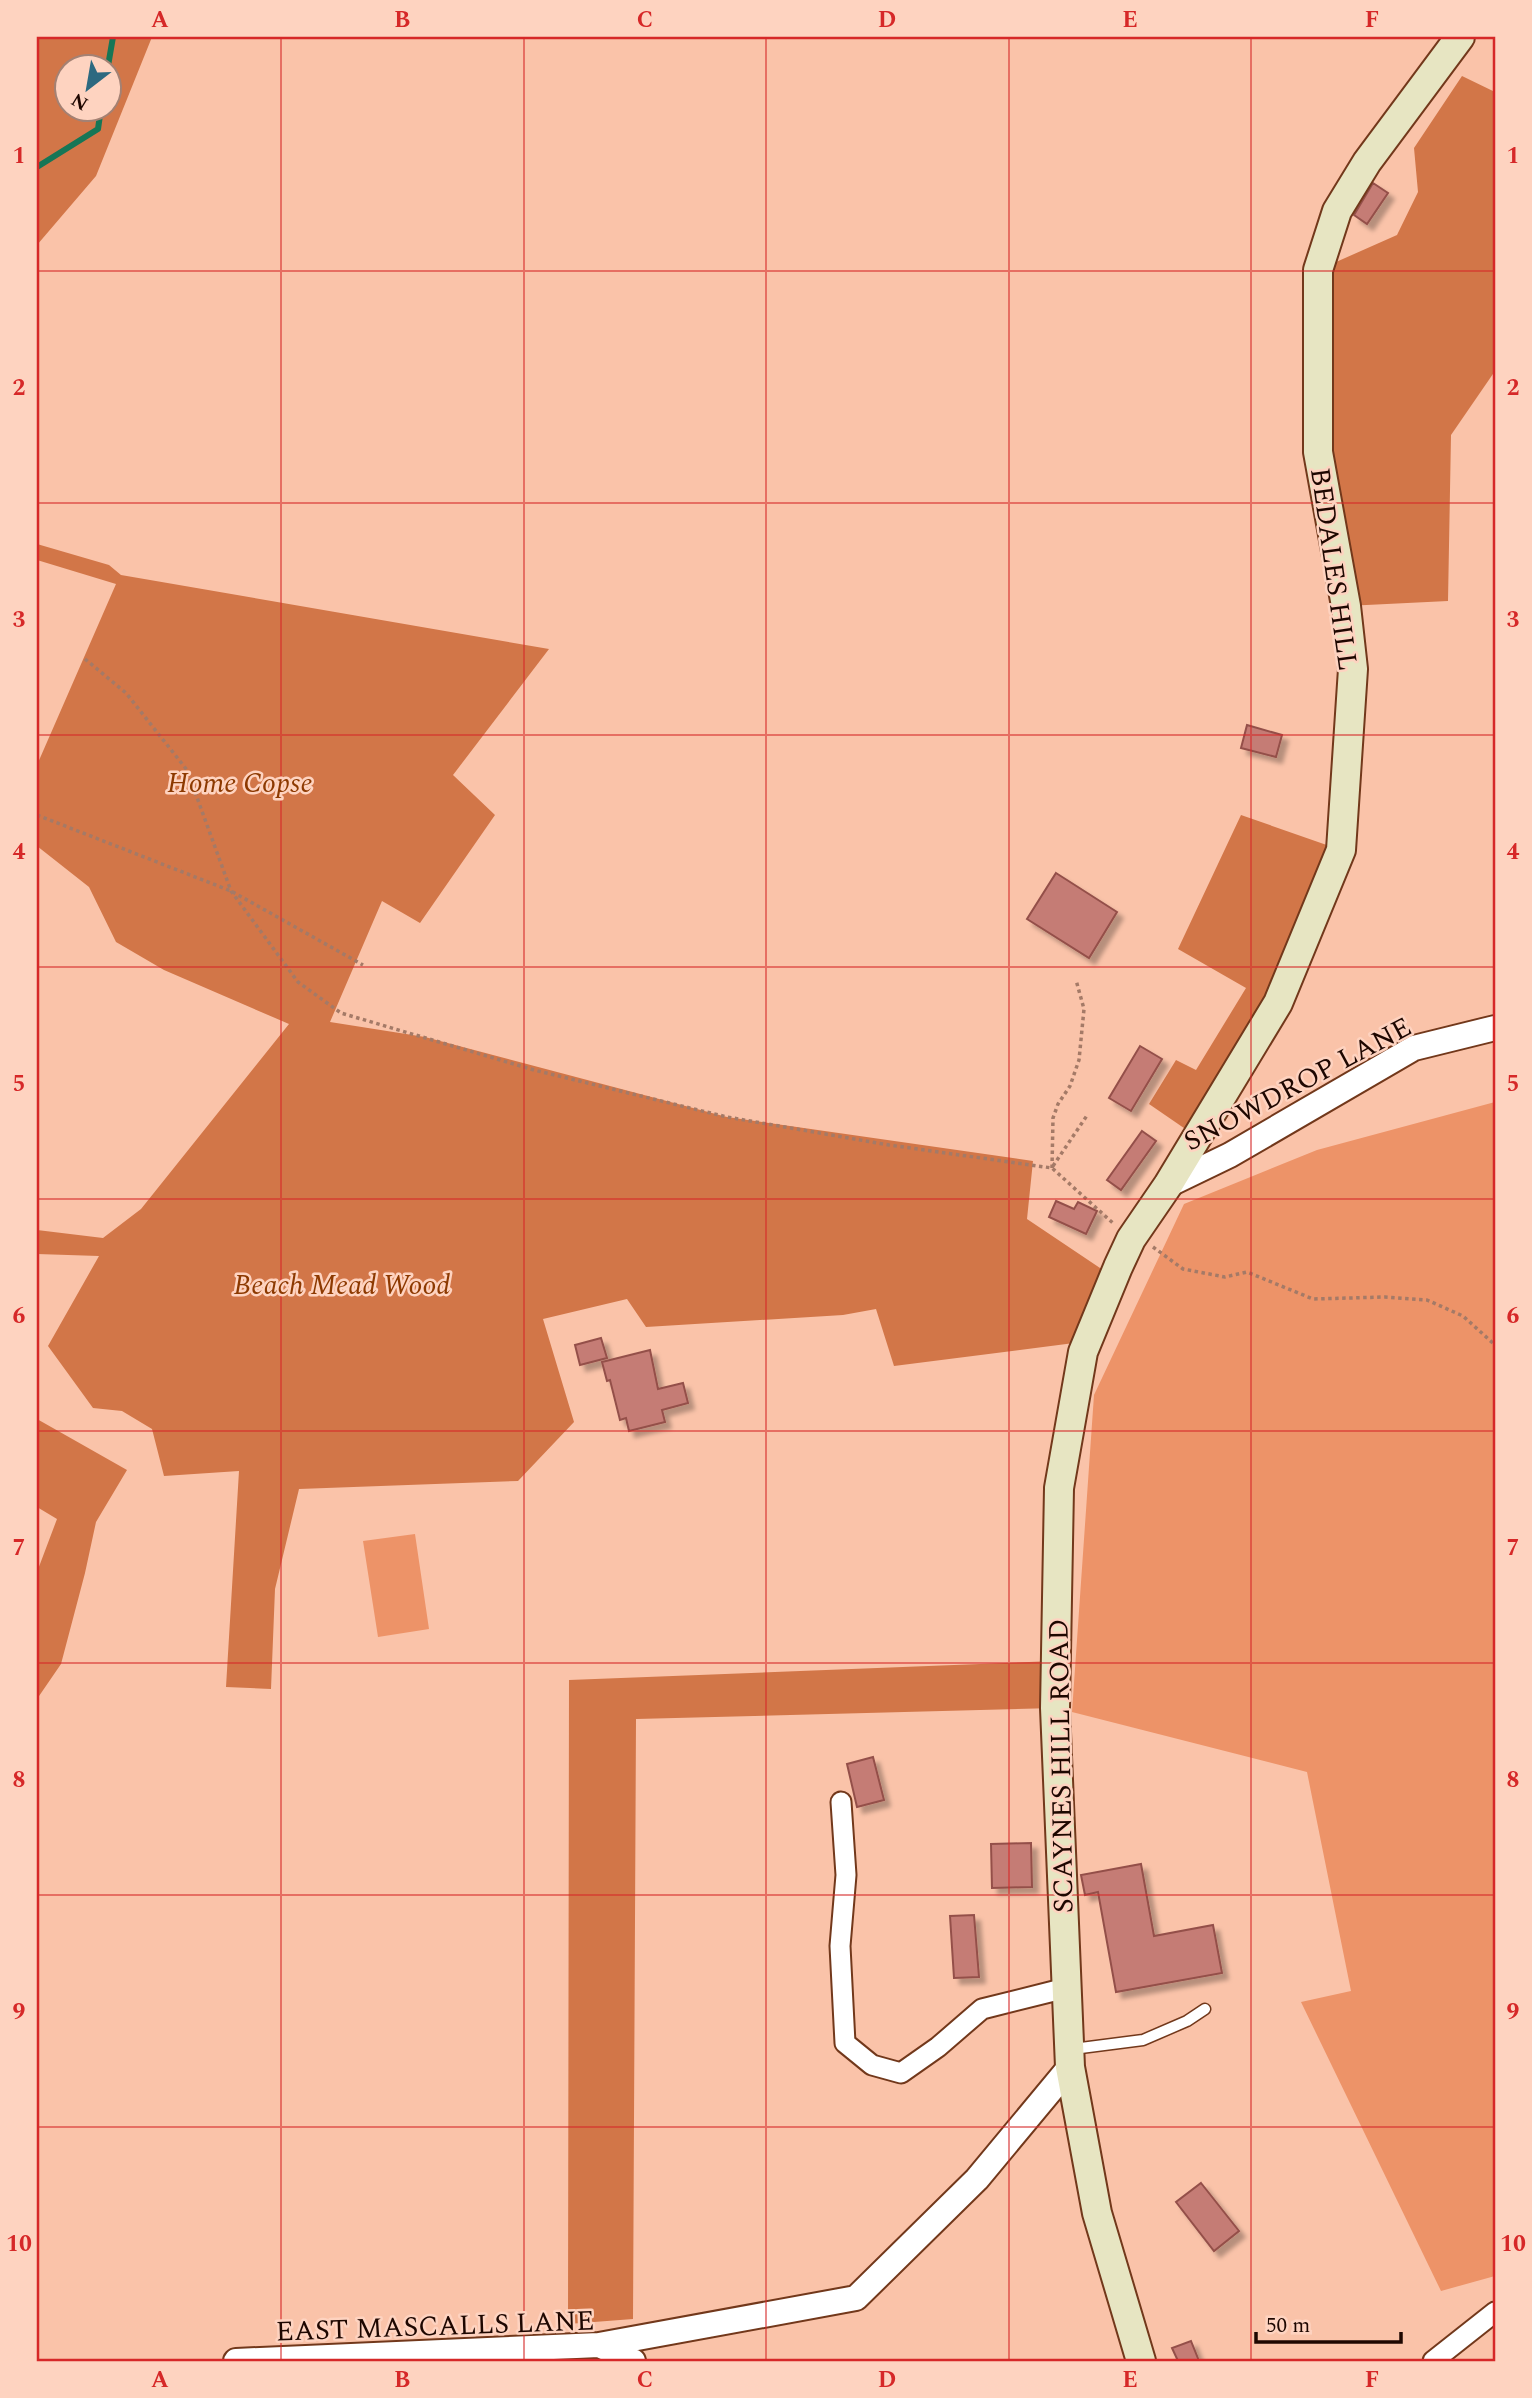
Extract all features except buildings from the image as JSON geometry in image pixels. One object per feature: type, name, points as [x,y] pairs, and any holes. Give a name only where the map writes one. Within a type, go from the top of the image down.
[{"type":"main road","name":"BEDALES HILL","points":[[1168,1185],[1278,1003],[1341,850],[1353,669],[1346,606],[1318,452],[1318,270],[1336,211],[1367,162],[1460,37]]},
{"type":"main road","name":"SCAYNES HILL ROAD","points":[[1141,2361],[1097,2213],[1069,2058],[1055,1696],[1059,1488],[1083,1352],[1133,1237],[1168,1185]]},
{"type":"street","name":"SNOWDROP LANE","points":[[1168,1185],[1230,1155],[1414,1048],[1495,1028]]},
{"type":"street","points":[[841,1802],[846,1875],[840,1946],[845,2043],[872,2064],[901,2073],[938,2047],[982,2009],[1066,1988]]},
{"type":"street","points":[[599,2345],[856,2298],[977,2179],[1069,2058]]},
{"type":"street","points":[[1433,2361],[1495,2312]]},
{"type":"street","name":"EAST MASCALLS LANE","points":[[236,2361],[599,2345],[633,2361]]},
{"type":"lane","points":[[1069,2058],[1143,2040],[1205,2010]]},
{"type":"path","points":[[85,659],[126,693],[187,770],[231,891],[298,982],[341,1013],[534,1070],[727,1117],[1052,1168],[1133,1237],[1183,1269],[1225,1277],[1247,1272],[1312,1299],[1385,1297],[1427,1300],[1463,1316],[1495,1345]]},
{"type":"path","points":[[37,815],[231,891],[363,965]]},
{"type":"path","points":[[1052,1168],[1053,1118],[1076,1073],[1079,1060],[1084,1009],[1076,980]]},
{"type":"path","points":[[1052,1168],[1088,1114]]},
{"type":"shaded area","points":[[1495,1102],[1495,2276],[1441,2291],[1301,2002],[1351,1991],[1307,1772],[1072,1712],[1094,1395],[1184,1204],[1317,1150]]},
{"type":"shaded area","points":[[415,1534],[429,1629],[378,1637],[363,1541]]},
{"type":"green space","points":[[37,37],[152,37],[122,111],[122,52],[52,52],[52,122],[118,122],[96,176],[37,245]]},
{"type":"green space","points":[[1462,76],[1495,92],[1495,371],[1451,435],[1448,601],[1346,606],[1318,452],[1318,270],[1397,235],[1418,192],[1414,148]]},
{"type":"green space","name":"Beach Mead Wood","points":[[37,544],[109,565],[121,575],[549,649],[453,775],[495,815],[420,923],[382,901],[330,1022],[425,1037],[727,1117],[1033,1161],[1027,1219],[1103,1270],[1074,1343],[894,1366],[876,1309],[843,1315],[646,1327],[627,1299],[543,1319],[574,1422],[518,1481],[299,1489],[275,1589],[271,1689],[226,1687],[239,1471],[164,1476],[152,1429],[122,1411],[93,1408],[48,1346],[99,1256],[37,1254],[37,1230],[103,1238],[141,1209],[289,1024],[164,970],[116,942],[89,887],[37,846],[37,765],[116,584],[37,560]]},
{"type":"green space","points":[[1241,815],[1341,850],[1197,1137],[1149,1104],[1176,1060],[1196,1070],[1246,988],[1178,949]]},
{"type":"green space","points":[[37,1419],[127,1470],[96,1522],[61,1664],[37,1699],[37,1572],[57,1519],[37,1507]]},
{"type":"green space","points":[[1055,1661],[1055,1708],[636,1719],[633,2319],[568,2324],[569,1680]]},
{"type":"waterway","points":[[110,52],[113,37]]},
{"type":"waterway","points":[[37,167],[98,129],[99,122]]},
{"type":"park label","name":"Home Copse","points":[[240,782]]}]
